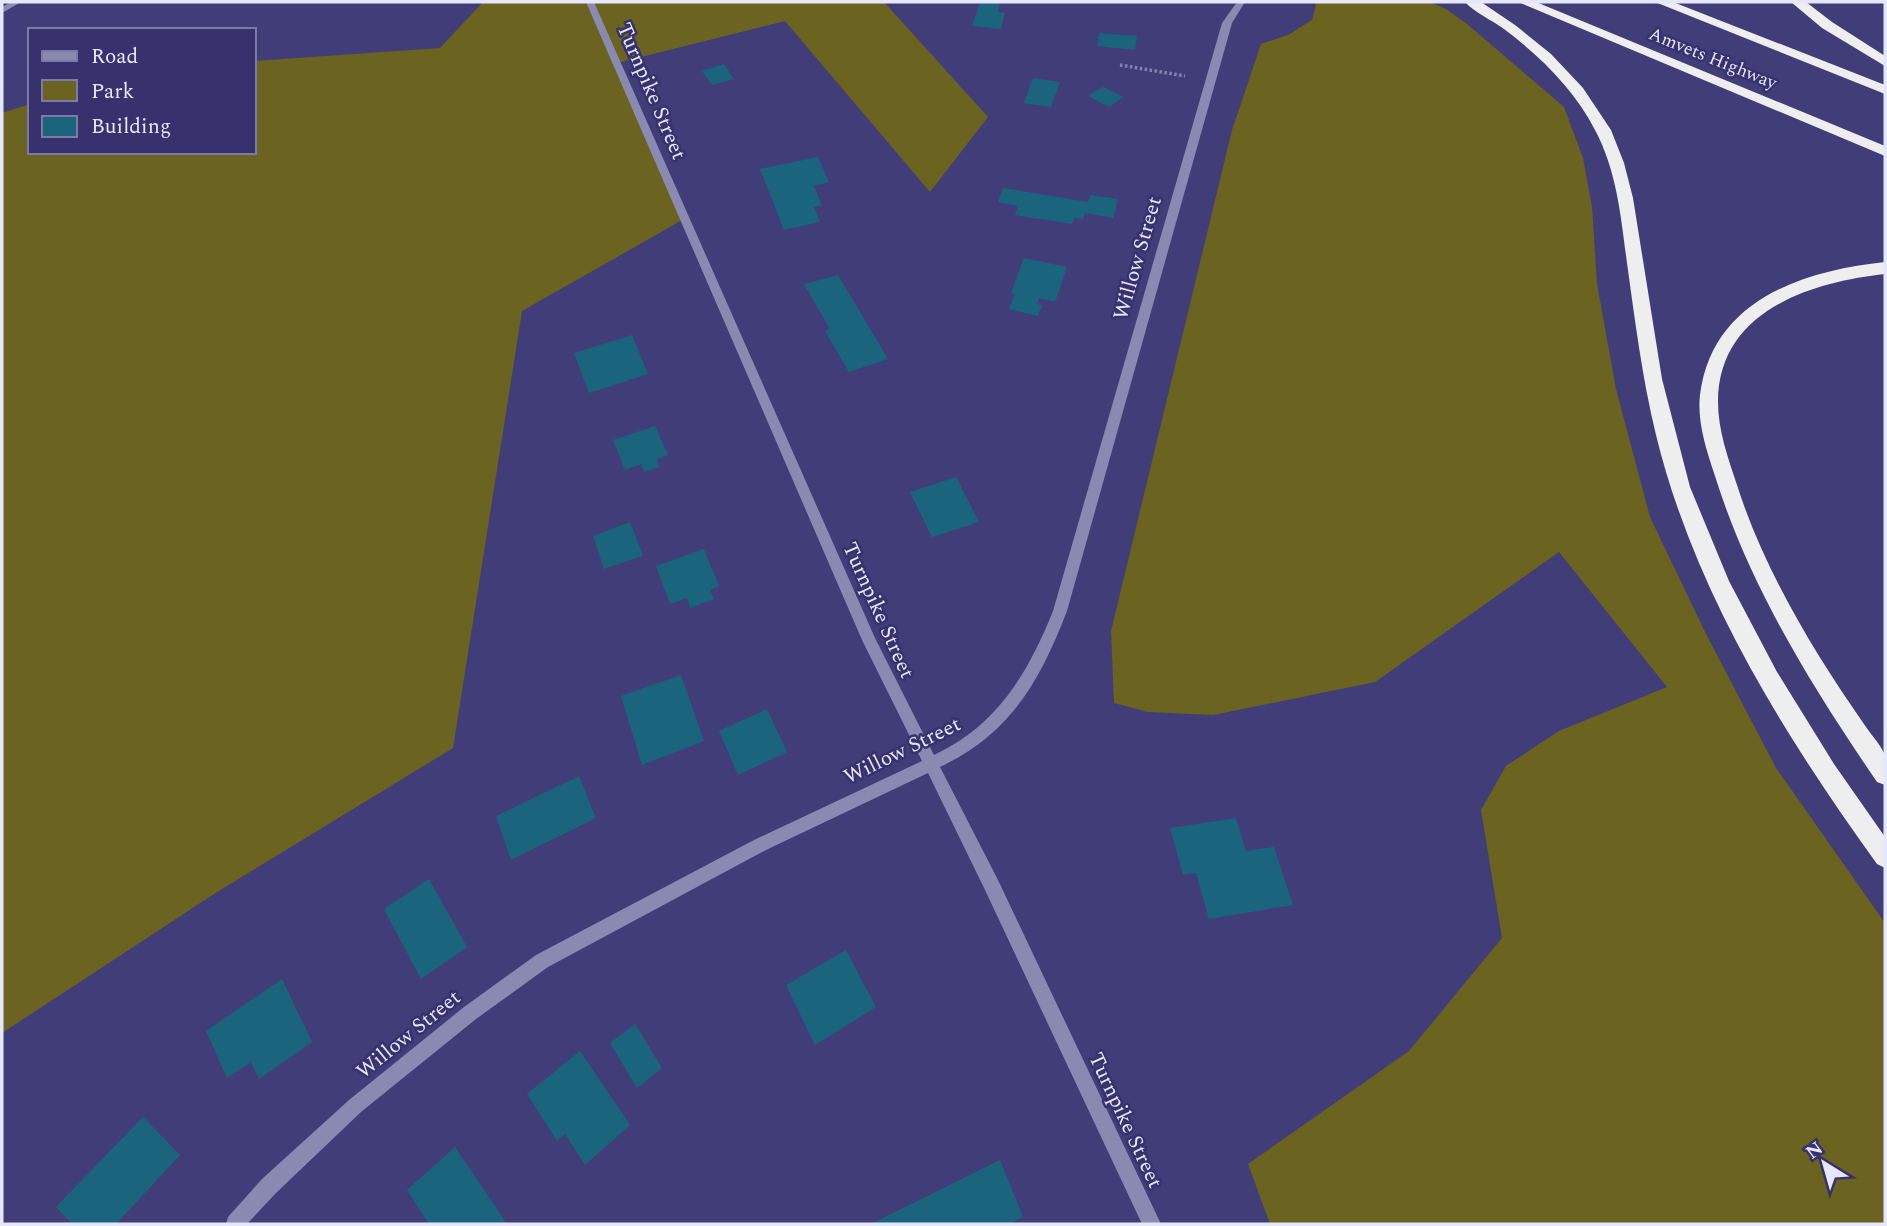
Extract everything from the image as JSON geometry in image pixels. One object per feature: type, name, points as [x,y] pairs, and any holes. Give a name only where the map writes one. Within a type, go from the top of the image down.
[{"type":"highway","points":[[1472,2],[1517,32],[1544,55],[1577,91],[1603,130],[1620,177],[1655,396],[1681,489],[1713,569],[1763,666],[1803,735],[1885,856]]},
{"type":"highway","name":"Amvets Highway","points":[[1525,2],[1885,151]]},
{"type":"highway","name":"Amvets Highway","points":[[1662,2],[1885,89]]},
{"type":"highway","points":[[1798,2],[1827,25],[1885,62]]},
{"type":"highway","points":[[1885,268],[1825,276],[1795,286],[1767,302],[1741,323],[1721,348],[1709,394],[1711,429],[1728,492],[1761,569],[1812,662],[1885,774]]},
{"type":"street","points":[[2,10],[16,2]]},
{"type":"street","name":"Turnpike Street","points":[[590,2],[768,415],[869,640],[929,765],[991,884],[1152,1224]]},
{"type":"street","name":"Willow Street","points":[[235,1224],[269,1186],[355,1106],[470,1013],[542,961],[760,845],[974,742],[1012,707],[1039,665],[1064,597],[1227,23],[1241,2]]},
{"type":"path","points":[[1120,65],[1210,81]]},
{"type":"green space","points":[[483,2],[884,2],[988,117],[930,192],[785,21],[617,63],[684,219],[522,311],[453,748],[214,894],[2,1033],[2,113],[28,105],[28,154],[256,154],[256,61],[440,48]]},
{"type":"green space","points":[[1313,2],[1430,2],[1446,9],[1467,24],[1564,107],[1583,158],[1592,207],[1597,284],[1616,389],[1650,517],[1705,632],[1776,768],[1885,923],[1885,1224],[1270,1224],[1248,1164],[1409,1051],[1502,938],[1481,810],[1506,766],[1559,731],[1667,687],[1559,552],[1375,682],[1213,715],[1148,712],[1114,703],[1111,631],[1232,130],[1261,44],[1288,35],[1312,20],[1316,5]]},
{"type":"building","points":[[980,2],[1000,2],[998,12],[1005,13],[1001,29],[972,26]]},
{"type":"building","points":[[1099,33],[1137,36],[1135,50],[1097,46]]},
{"type":"building","points":[[724,64],[734,79],[712,85],[702,71]]},
{"type":"building","points":[[1033,78],[1060,82],[1051,107],[1024,103]]},
{"type":"building","points":[[1103,87],[1123,97],[1109,107],[1088,96]]},
{"type":"building","points":[[818,157],[829,182],[814,186],[822,205],[814,207],[820,222],[784,230],[760,169]]},
{"type":"building","points":[[1003,188],[1088,202],[1090,195],[1118,199],[1113,218],[1085,213],[1083,219],[1074,218],[1072,224],[1015,215],[1018,206],[998,202]]},
{"type":"building","points":[[1024,258],[1067,267],[1055,302],[1039,298],[1037,304],[1042,305],[1038,316],[1009,309],[1015,294],[1011,293]]},
{"type":"building","points":[[838,275],[888,359],[849,372],[825,331],[830,329],[804,284]]},
{"type":"building","points":[[632,335],[648,374],[589,393],[574,353]]},
{"type":"building","points":[[655,426],[668,455],[657,459],[659,467],[644,472],[641,464],[625,470],[613,440]]},
{"type":"building","points":[[956,477],[979,522],[932,537],[910,492]]},
{"type":"building","points":[[630,522],[643,556],[604,569],[593,536]]},
{"type":"building","points":[[704,549],[719,586],[710,590],[714,599],[690,608],[687,598],[670,604],[656,566]]},
{"type":"building","points":[[681,675],[704,741],[642,765],[621,696]]},
{"type":"building","points":[[767,709],[787,752],[738,775],[719,731]]},
{"type":"building","points":[[579,776],[596,818],[511,860],[496,816]]},
{"type":"building","points":[[1236,818],[1246,851],[1274,847],[1293,905],[1209,919],[1196,873],[1183,875],[1170,828]]},
{"type":"building","points":[[429,879],[467,947],[421,979],[384,909]]},
{"type":"building","points":[[846,950],[876,1007],[815,1045],[786,985]]},
{"type":"building","points":[[282,979],[312,1042],[259,1079],[251,1062],[227,1078],[206,1031]]},
{"type":"building","points":[[635,1024],[662,1068],[637,1088],[610,1043]]},
{"type":"building","points":[[580,1051],[630,1125],[585,1165],[565,1134],[557,1141],[527,1094]]},
{"type":"building","points":[[143,1117],[180,1155],[116,1224],[72,1224],[56,1207]]},
{"type":"building","points":[[455,1147],[507,1224],[429,1224],[407,1190]]},
{"type":"building","points":[[1000,1160],[1023,1217],[1010,1224],[871,1224]]}]
